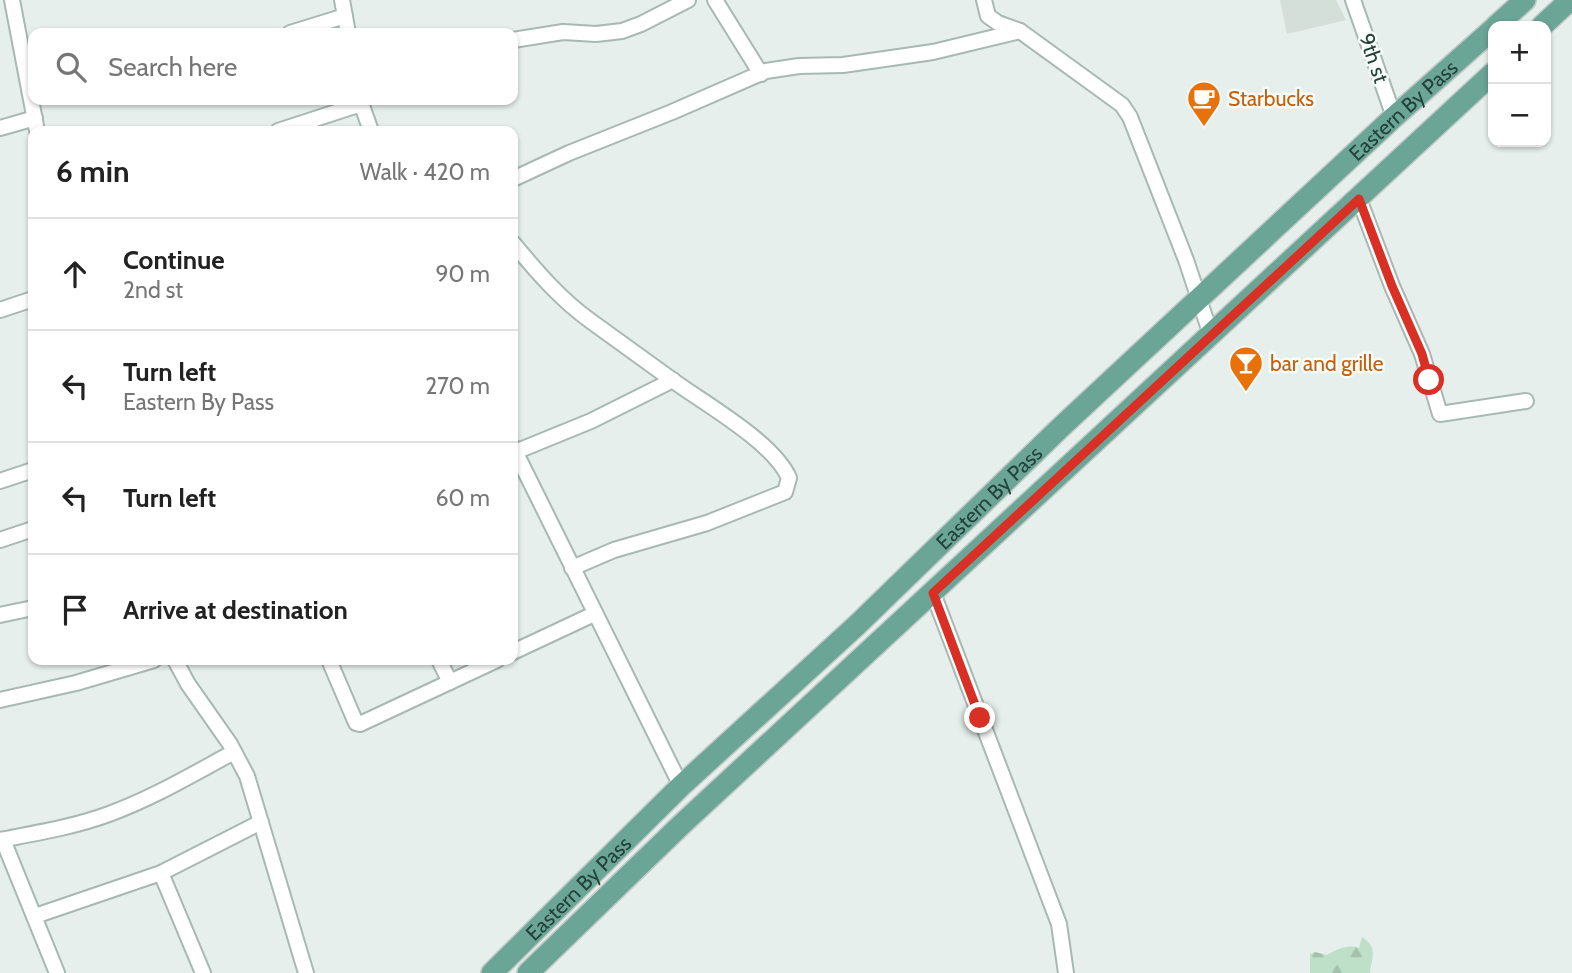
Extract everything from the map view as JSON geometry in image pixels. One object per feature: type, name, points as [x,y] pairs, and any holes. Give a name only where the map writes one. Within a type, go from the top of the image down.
[{"type":"main road","name":"Eastern By Pass","points":[[1502,21],[1525,0]]},
{"type":"main road","points":[[1547,21],[1570,0]]},
{"type":"main road","name":"Eastern By Pass","points":[[492,973],[681,786],[857,625],[1060,428],[1394,117],[1488,33]]},
{"type":"main road","name":"Eastern By Pass","points":[[528,973],[691,816],[1488,78]]},
{"type":"street","points":[[12,0],[28,74]]},
{"type":"street","points":[[342,0],[347,28]]},
{"type":"street","points":[[518,39],[563,32],[596,34],[622,31],[688,0]]},
{"type":"street","points":[[715,0],[761,74]]},
{"type":"street","points":[[984,0],[988,16],[998,23],[1020,30],[1122,105],[1130,117],[1162,195],[1211,335]]},
{"type":"street","name":"9th st","points":[[1353,0],[1394,117]]},
{"type":"street","points":[[306,28],[345,16]]},
{"type":"street","points":[[518,177],[761,74],[799,66],[844,65],[933,52],[1020,30]]},
{"type":"street","points":[[0,128],[36,125],[34,105]]},
{"type":"street","points":[[292,126],[352,105]]},
{"type":"street","points":[[362,105],[369,126]]},
{"type":"street","points":[[1359,199],[1392,286],[1422,354],[1440,414],[1526,401]]},
{"type":"street","points":[[518,249],[561,296],[767,450],[789,478],[785,492],[708,523],[614,550],[572,568]]},
{"type":"street","points":[[0,310],[28,301]]},
{"type":"street","points":[[518,448],[591,421],[673,380]]},
{"type":"street","points":[[518,457],[681,786]]},
{"type":"street","points":[[0,481],[28,472]]},
{"type":"street","points":[[0,540],[28,531]]},
{"type":"street","points":[[933,593],[1059,924],[1066,973]]},
{"type":"street","points":[[0,615],[28,609]]},
{"type":"street","points":[[518,650],[594,614]]},
{"type":"street","points":[[0,700],[76,683],[137,665]]},
{"type":"street","points":[[178,665],[247,776],[306,973]]},
{"type":"street","points":[[331,665],[356,723],[360,724],[486,665]]},
{"type":"street","points":[[442,665],[450,682]]},
{"type":"street","points":[[57,973],[1,840],[108,815],[141,801],[234,752]]},
{"type":"street","points":[[35,916],[161,873],[261,822]]},
{"type":"street","points":[[161,873],[203,973]]},
{"type":"shaded area","points":[[1280,0],[1336,0],[1346,20],[1287,34]]},
{"type":"green space","points":[[1362,937],[1372,949],[1370,973],[1310,973],[1310,954],[1315,952],[1327,955],[1343,948],[1359,948]]},
{"type":"place","name":"Starbucks","points":[[1204,128]]},
{"type":"place","name":"bar and grille","points":[[1246,393]]},
{"type":"route","points":[[980,718],[933,593],[1359,199],[1392,286],[1422,354],[1429,380]]}]
